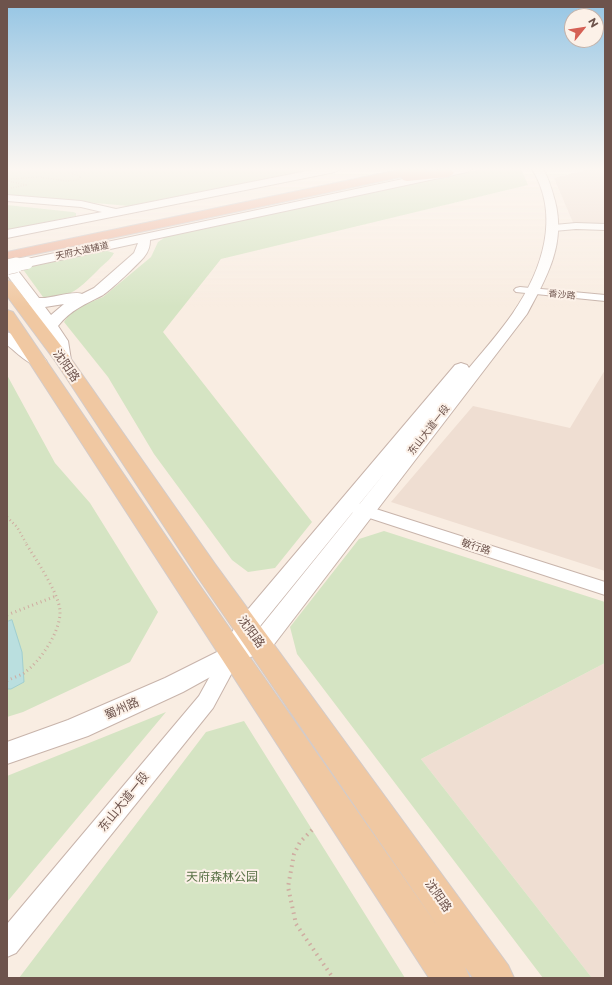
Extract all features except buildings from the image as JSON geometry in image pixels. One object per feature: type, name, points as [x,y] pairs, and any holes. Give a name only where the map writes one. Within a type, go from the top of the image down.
[{"type":"highway","points":[[13,249],[61,233],[155,215]]},
{"type":"highway","points":[[13,249],[178,215]]},
{"type":"main road","name":"沈阳路","points":[[7,285],[51,361],[232,654],[451,978]]},
{"type":"main road","name":"沈阳路","points":[[7,315],[51,361],[202,563],[495,978]]},
{"type":"street","points":[[61,233],[85,215]]},
{"type":"street","points":[[7,336],[51,361],[60,341],[34,302],[7,267],[13,249],[80,220],[106,215]]},
{"type":"street","points":[[129,215],[138,218]]},
{"type":"street","name":"天府大道辅道","points":[[13,249],[115,244],[252,215]]},
{"type":"street","name":"东山大道一段","points":[[254,635],[365,511],[520,314],[539,253],[544,228],[543,215]]},
{"type":"street","name":"东山大道一段","points":[[254,635],[347,505],[526,291],[548,258],[554,228],[553,215]]},
{"type":"street","points":[[554,228],[576,226],[605,227]]},
{"type":"street","points":[[50,326],[59,314],[76,302],[98,291],[139,255],[144,246],[144,238]]},
{"type":"street","points":[[34,302],[42,304],[68,298],[82,294],[94,286],[127,258],[128,252],[115,244]]},
{"type":"street","name":"香沙路","points":[[526,291],[605,298]]},
{"type":"street","name":"敏行路","points":[[347,505],[605,589]]},
{"type":"street","points":[[232,654],[254,635]]},
{"type":"street","name":"东山大道一段","points":[[7,944],[206,702],[232,654]]},
{"type":"street","name":"蜀州路","points":[[7,753],[78,728],[174,685],[232,654]]},
{"type":"path","points":[[7,517],[16,527],[56,596],[60,611],[56,630],[43,655],[24,673],[7,682]]},
{"type":"path","points":[[7,615],[56,596]]},
{"type":"path","points":[[312,830],[300,842],[294,854],[288,886],[296,924],[333,978]]},
{"type":"shaded area","points":[[570,215],[605,215],[605,225],[574,225]]},
{"type":"shaded area","points":[[605,370],[605,571],[391,502],[473,406],[570,428]]},
{"type":"shaded area","points":[[605,663],[605,978],[592,978],[421,759]]},
{"type":"green space","points":[[7,215],[76,215],[76,216],[7,230]]},
{"type":"green space","points":[[265,215],[404,215],[221,259],[163,332],[312,522],[275,568],[248,572],[232,560],[154,454],[108,377],[64,322],[70,313],[81,306],[103,297],[151,257],[158,242],[167,236]]},
{"type":"green space","points":[[104,250],[114,253],[81,286],[67,295],[60,297],[43,297],[22,268]]},
{"type":"green space","points":[[7,375],[55,463],[90,503],[158,612],[130,662],[23,712],[7,717]]},
{"type":"green space","points":[[384,531],[605,602],[605,663],[421,759],[592,978],[543,978],[297,654],[290,627],[359,539]]},
{"type":"green space","points":[[166,712],[7,902],[7,776]]},
{"type":"green space","name":"天府森林公园","points":[[244,721],[405,978],[19,978],[206,732]]},
{"type":"water","points":[[12,620],[22,652],[24,682],[11,689],[7,689],[7,622]]}]
